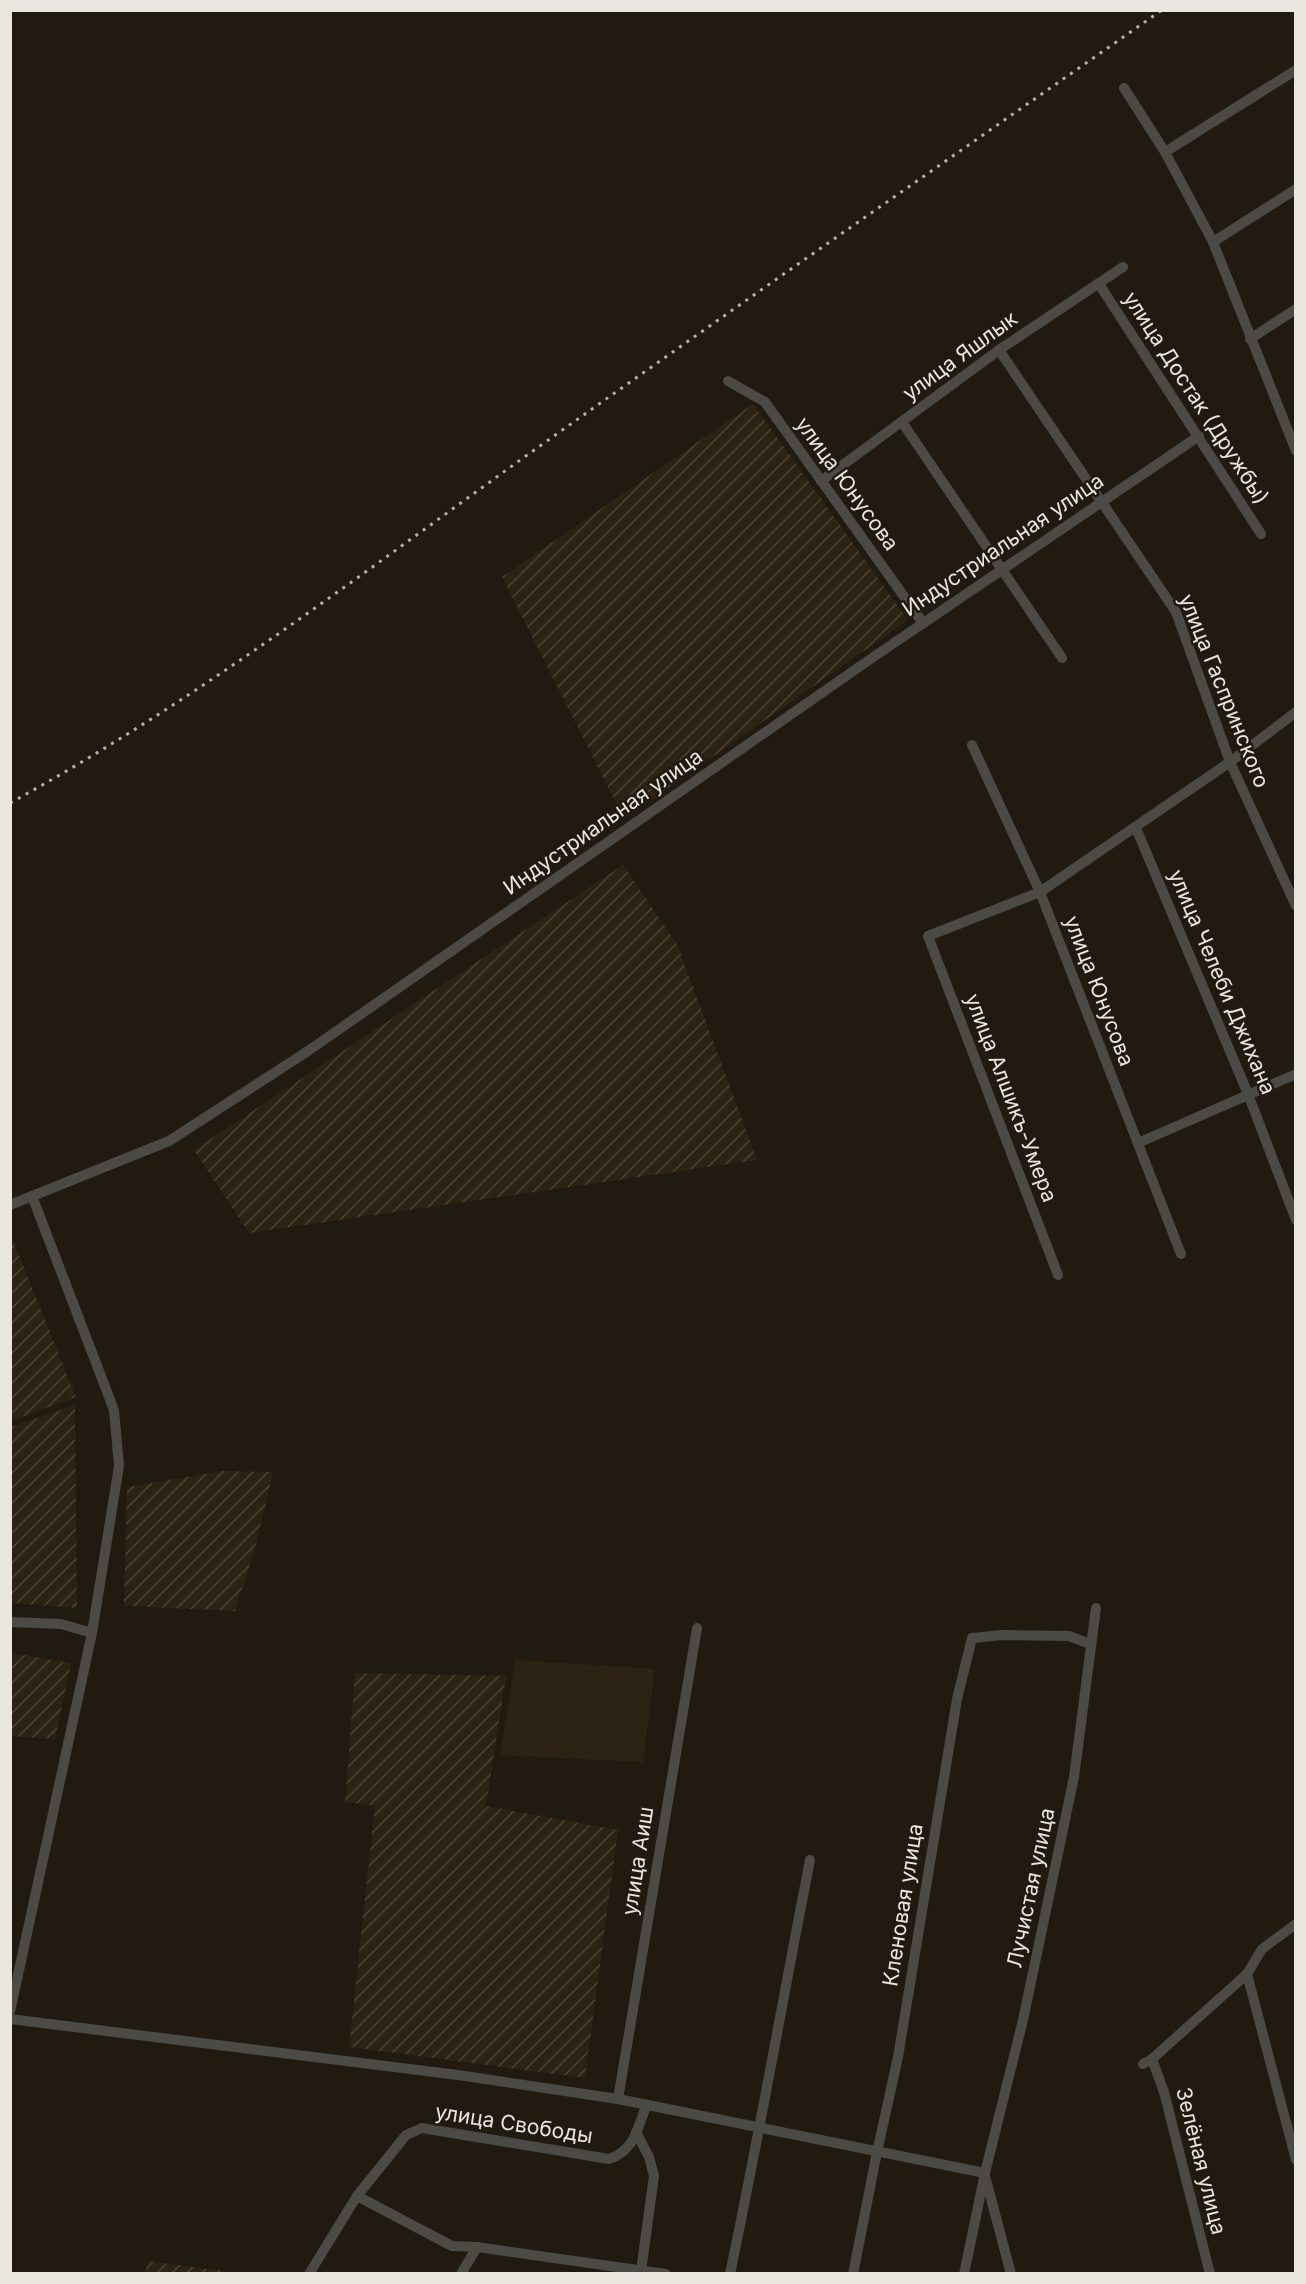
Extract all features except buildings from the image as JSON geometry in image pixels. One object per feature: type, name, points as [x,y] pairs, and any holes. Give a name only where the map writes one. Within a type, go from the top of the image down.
[{"type":"street","points":[[1165,152],[1296,70]]},
{"type":"street","points":[[1124,88],[1165,152],[1213,242],[1295,449]]},
{"type":"street","points":[[1213,242],[1296,189]]},
{"type":"street","name":"улица Яшлык","points":[[821,481],[999,350],[1123,267]]},
{"type":"street","name":"улица Достак (Дружбы)","points":[[1099,284],[1261,534]]},
{"type":"street","points":[[1250,339],[1296,309]]},
{"type":"street","name":"улица Гаспринского","points":[[999,350],[1176,612],[1230,762],[1296,906]]},
{"type":"street","name":"улица Юнусова","points":[[728,381],[765,402],[923,623]]},
{"type":"street","points":[[902,422],[1062,658]]},
{"type":"street","name":"Индустриальная улица","points":[[10,1205],[169,1141],[308,1051],[923,623],[1199,436]]},
{"type":"street","points":[[1040,892],[1230,762],[1296,712]]},
{"type":"street","name":"улица Юнусова","points":[[972,745],[1040,892],[1181,1254]]},
{"type":"street","name":"улица Челеби Джихана","points":[[1136,828],[1248,1094],[1296,1220]]},
{"type":"street","name":"улица Алшикъ-Умера","points":[[1040,892],[928,936],[1058,1275]]},
{"type":"street","points":[[1138,1143],[1296,1074]]},
{"type":"street","points":[[10,2012],[92,1633],[119,1466],[114,1410],[32,1196]]},
{"type":"street","name":"Лучистая улица","points":[[964,2274],[985,2173],[1023,2019],[1074,1777],[1096,1608]]},
{"type":"street","points":[[10,1622],[61,1624],[92,1633]]},
{"type":"street","name":"улица Аиш","points":[[618,2099],[696,1629]]},
{"type":"street","name":"Кленовая улица","points":[[853,2274],[898,2057],[957,1699],[972,1638],[1002,1635],[1069,1636],[1090,1644]]},
{"type":"street","points":[[730,2274],[810,1860]]},
{"type":"street","points":[[1296,1923],[1262,1949],[1248,1974],[1296,2160]]},
{"type":"street","name":"Зелёная улица","points":[[1210,2274],[1164,2092],[1148,2061],[1248,1974]]},
{"type":"street","points":[[10,2019],[447,2073],[618,2099],[985,2173],[1011,2274]]},
{"type":"street","name":"улица Свободы","points":[[309,2274],[357,2196],[406,2135],[422,2128],[609,2159],[621,2155],[629,2147],[646,2106]]},
{"type":"street","points":[[636,2132],[649,2157],[654,2176],[647,2272]]},
{"type":"street","points":[[357,2196],[452,2246],[477,2247],[666,2274]]},
{"type":"street","points":[[461,2274],[477,2247]]},
{"type":"shaded area","points":[[753,404],[908,620],[624,819],[502,577]]},
{"type":"shaded area","points":[[623,865],[677,944],[757,1160],[249,1233],[194,1150]]},
{"type":"shaded area","points":[[10,1233],[76,1397],[11,1421],[10,1421]]},
{"type":"shaded area","points":[[75,1405],[77,1608],[11,1603],[11,1427]]},
{"type":"shaded area","points":[[223,1471],[273,1472],[257,1541],[235,1611],[124,1606],[127,1487]]},
{"type":"shaded area","points":[[11,1653],[71,1663],[55,1739],[11,1736]]},
{"type":"shaded area","points":[[515,1660],[655,1669],[643,1762],[500,1755]]},
{"type":"shaded area","points":[[355,1673],[506,1676],[486,1806],[618,1830],[585,2078],[349,2047],[375,1806],[345,1802]]},
{"type":"shaded area","points":[[148,2261],[239,2273],[145,2273]]},
{"type":"railway","points":[[10,803],[143,724],[272,638],[762,289],[1162,10]]}]
